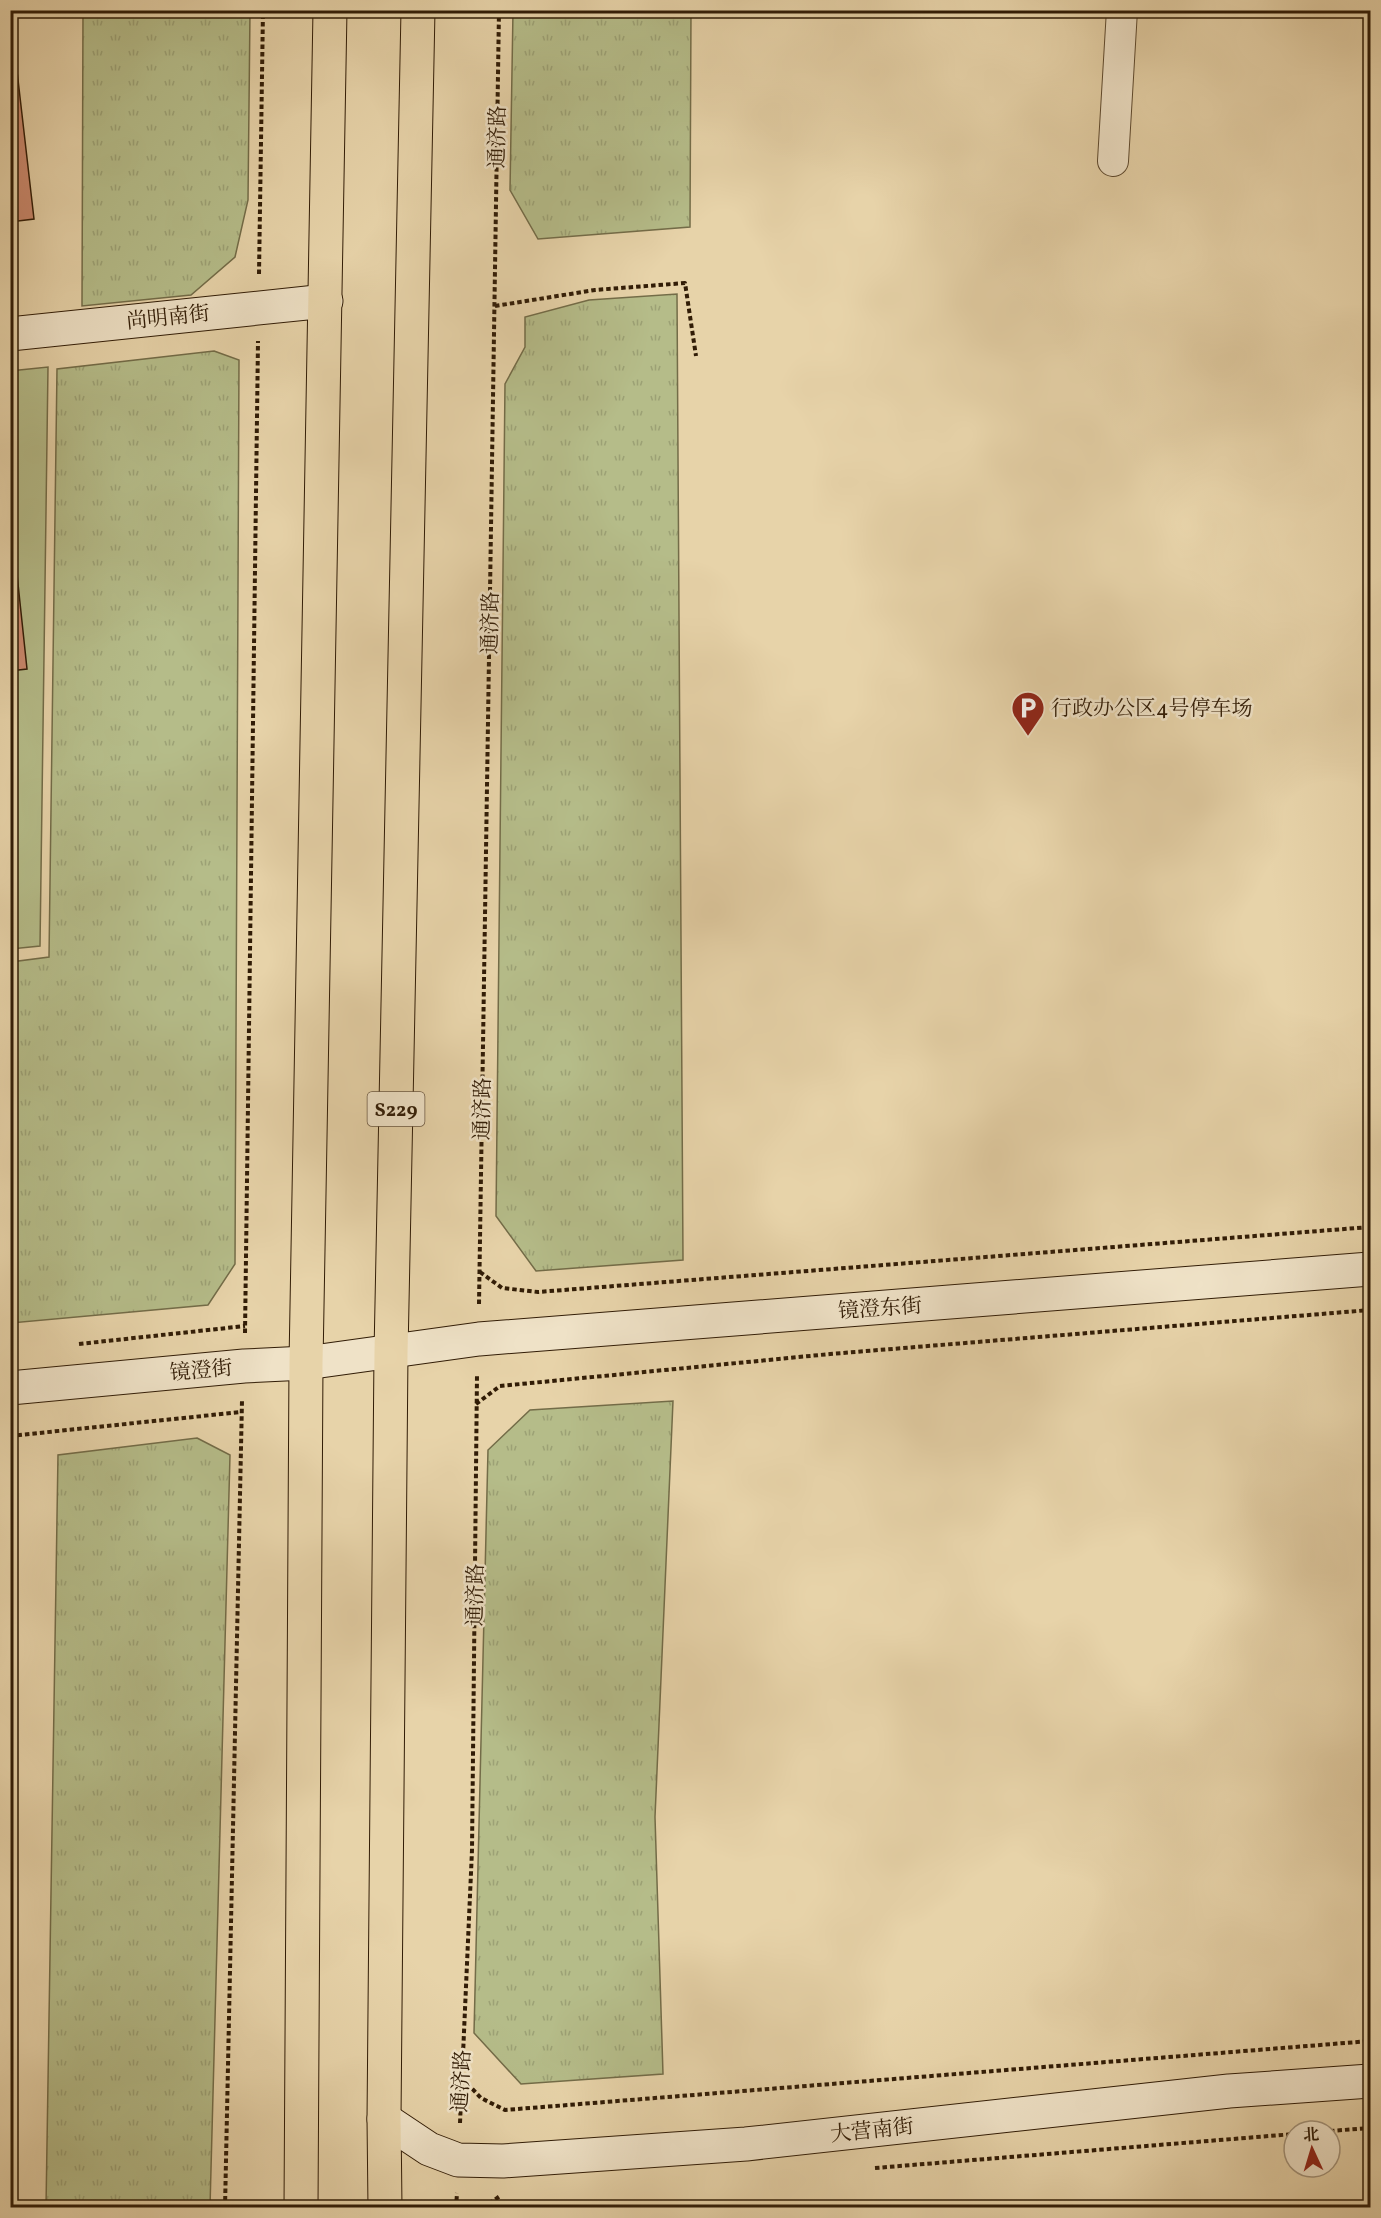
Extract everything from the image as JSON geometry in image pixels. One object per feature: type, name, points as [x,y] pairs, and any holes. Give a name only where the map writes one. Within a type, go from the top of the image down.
[{"type":"main road","points":[[301,2208],[306,1363],[330,10]]},
{"type":"main road","name":"S229","points":[[385,2208],[391,1353],[418,10]]},
{"type":"street","points":[[1113,161],[1122,10]]},
{"type":"street","name":"尚明南街","points":[[10,334],[326,301]]},
{"type":"street","name":"镜澄东街","points":[[391,1353],[478,1339],[1371,1269]]},
{"type":"street","name":"镜澄街","points":[[10,1388],[244,1366],[306,1363],[391,1353]]},
{"type":"street","name":"大营南街","points":[[384,2119],[429,2149],[458,2160],[503,2161],[747,2144],[1229,2091],[1371,2081]]},
{"type":"path","points":[[225,2208],[241,1412],[245,1326],[263,10]]},
{"type":"path","name":"通济路","points":[[456,2208],[472,1850],[476,1405],[480,1272],[499,10]]},
{"type":"path","points":[[495,306],[595,290],[685,283],[696,356]]},
{"type":"path","name":"镜澄东街","points":[[480,1272],[502,1288],[538,1292],[1371,1227]]},
{"type":"path","name":"镜澄东街","points":[[476,1405],[500,1386],[854,1352],[1371,1310]]},
{"type":"path","name":"镜澄街","points":[[68,1345],[245,1326]]},
{"type":"path","points":[[10,1436],[241,1412]]},
{"type":"path","points":[[462,2078],[481,2098],[505,2110],[1371,2041]]},
{"type":"path","points":[[1342,2130],[1371,2128]]},
{"type":"path","name":"大营南街","points":[[871,2168],[1282,2135]]},
{"type":"path","points":[[483,2208],[500,2196],[512,2195]]},
{"type":"green space","points":[[83,11],[250,11],[248,200],[235,257],[191,295],[82,306]]},
{"type":"green space","points":[[513,11],[691,11],[690,227],[538,239],[510,190]]},
{"type":"green space","points":[[677,294],[683,1260],[536,1271],[496,1216],[505,384],[525,347],[525,317],[589,300]]},
{"type":"green space","points":[[214,351],[239,360],[235,1264],[208,1305],[11,1323],[11,962],[49,957],[57,369]]},
{"type":"green space","points":[[48,367],[40,946],[11,949],[10,371]]},
{"type":"green space","points":[[673,1401],[655,1817],[663,2074],[521,2084],[474,2033],[488,1450],[530,1410]]},
{"type":"green space","points":[[197,1438],[230,1455],[210,2207],[46,2207],[58,1455]]},
{"type":"building","points":[[10,10],[34,219],[10,222]]},
{"type":"building","points":[[10,508],[27,669],[10,671]]},
{"type":"place","name":"行政办公区4号停车场","points":[[1028,737]]}]
